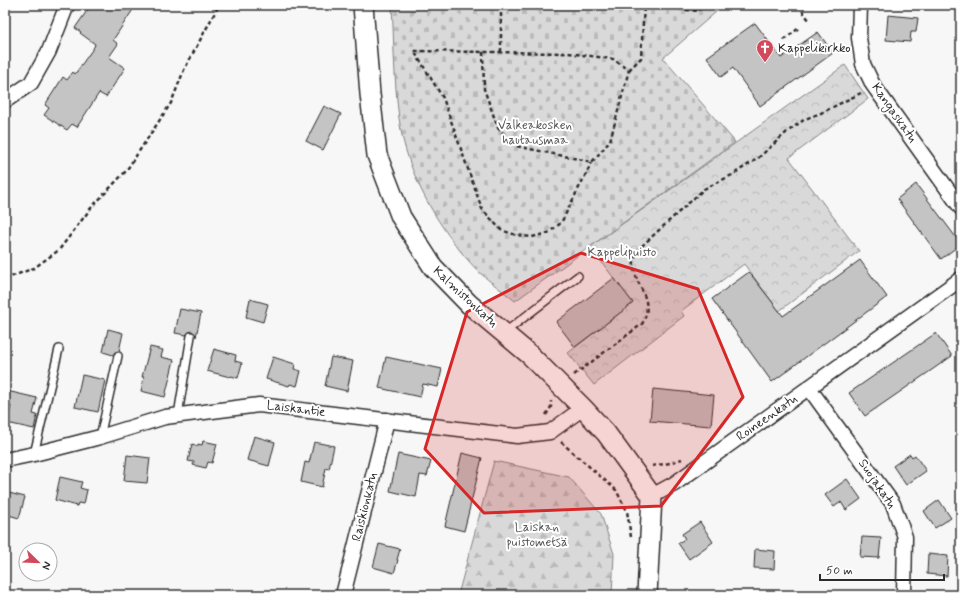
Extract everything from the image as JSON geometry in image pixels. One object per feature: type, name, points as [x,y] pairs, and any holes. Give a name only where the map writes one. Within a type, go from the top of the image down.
[{"type":"street","points":[[5,101],[30,83],[49,51],[67,5]]},
{"type":"street","name":"Kalmistonkatu","points":[[363,5],[370,94],[377,155],[401,218],[432,267],[469,304],[530,355],[569,377],[583,408],[606,433],[652,496]]},
{"type":"street","name":"Kangaskatu","points":[[860,5],[859,38],[864,64],[873,85],[961,208]]},
{"type":"street","name":"Roineenkatu","points":[[652,496],[674,484],[961,279]]},
{"type":"street","name":"Suojakatu","points":[[809,388],[893,504],[905,537],[904,595]]},
{"type":"street","name":"Laiskantie","points":[[5,460],[100,438],[165,417],[259,405],[517,436],[550,432],[583,408]]},
{"type":"street","name":"Raiskionkatu","points":[[343,595],[387,420]]},
{"type":"street","points":[[647,595],[652,496]]},
{"type":"lane","points":[[504,333],[578,276]]},
{"type":"lane","points":[[178,415],[191,336]]},
{"type":"lane","points":[[34,454],[59,350]]},
{"type":"lane","points":[[100,438],[118,356]]},
{"type":"path","points":[[5,279],[34,268],[59,250],[91,208],[126,171],[171,103],[184,70],[219,5]]},
{"type":"path","points":[[501,5],[501,52]]},
{"type":"path","points":[[629,70],[613,59],[568,53],[414,51],[443,98],[482,209],[501,230],[516,236],[532,237],[548,233],[561,223],[592,162],[610,141],[629,70],[641,58],[644,6],[699,11],[700,5]]},
{"type":"path","points":[[798,5],[809,20]]},
{"type":"path","points":[[784,40],[800,27]]},
{"type":"path","points":[[484,52],[484,89],[498,128],[516,146],[592,162]]},
{"type":"path","points":[[631,544],[627,511],[616,490],[550,432],[543,418],[551,407],[552,397],[569,377],[642,324],[646,316],[647,307],[642,290],[636,280],[634,261],[637,253],[653,235],[704,189],[732,176],[757,158],[786,132],[805,119],[858,94],[873,85]]},
{"type":"path","points":[[569,377],[580,379]]},
{"type":"path","points":[[649,462],[653,465]]},
{"type":"highlighted area","points":[[581,253],[698,289],[743,397],[661,506],[484,513],[425,449],[467,312]]},
{"type":"green space","name":"Valkeakosken hautausmaa","points":[[392,5],[724,5],[663,58],[735,142],[515,301],[479,272],[451,239],[438,220],[417,181],[403,139],[397,104]]},
{"type":"green space","name":"Kappelipuisto","points":[[845,65],[868,99],[789,158],[859,251],[779,311],[744,264],[681,311],[684,316],[594,385],[568,353],[633,303],[590,247]]},
{"type":"green space","name":"Laiskan puistometsä","points":[[494,461],[569,477],[601,514],[614,554],[612,595],[458,595]]},
{"type":"building","points":[[91,5],[136,5],[113,40],[118,44],[109,57],[125,68],[106,97],[99,93],[77,127],[72,124],[67,130],[44,115],[49,108],[45,105],[63,77],[67,80],[73,72],[75,74],[94,47],[95,44],[75,28]]},
{"type":"building","points":[[888,15],[918,18],[916,32],[911,32],[910,42],[886,40]]},
{"type":"building","name":"Kappelikirkko","points":[[755,23],[781,58],[818,32],[833,53],[760,106],[733,68],[721,77],[707,57]]},
{"type":"building","points":[[324,106],[341,114],[323,150],[306,141]]},
{"type":"building","points":[[916,184],[961,244],[941,259],[897,199]]},
{"type":"building","points":[[860,260],[887,297],[772,382],[712,299],[749,272],[783,316]]},
{"type":"building","points":[[614,278],[633,303],[575,347],[556,322]]},
{"type":"building","points":[[250,299],[268,304],[263,322],[246,317]]},
{"type":"building","points":[[180,309],[201,313],[196,337],[192,331],[186,335],[175,333]]},
{"type":"building","points":[[108,329],[123,333],[119,351],[115,352],[113,355],[103,352]]},
{"type":"building","points":[[936,333],[952,356],[865,416],[849,393]]},
{"type":"building","points":[[150,347],[163,350],[161,357],[174,360],[165,397],[141,391],[144,377],[142,377]]},
{"type":"building","points":[[214,349],[236,355],[235,361],[242,363],[238,378],[207,371]]},
{"type":"building","points":[[273,357],[295,364],[294,369],[301,371],[297,386],[290,384],[289,386],[266,379]]},
{"type":"building","points":[[331,357],[353,361],[347,391],[325,386]]},
{"type":"building","points":[[386,357],[442,369],[438,387],[423,384],[420,397],[379,388]]},
{"type":"building","points":[[82,375],[105,380],[98,412],[75,407]]},
{"type":"building","points":[[653,389],[714,395],[711,426],[650,421]]},
{"type":"building","points":[[7,391],[37,398],[33,414],[37,415],[34,429],[7,423],[11,406],[5,404]]},
{"type":"building","points":[[254,436],[275,442],[269,466],[247,460]]},
{"type":"building","points":[[203,441],[217,444],[212,463],[208,462],[206,468],[193,465],[194,462],[188,461],[192,444],[198,446],[198,444],[202,445]]},
{"type":"building","points":[[314,442],[334,446],[329,469],[326,468],[322,487],[301,482],[305,462],[309,463]]},
{"type":"building","points":[[462,453],[482,458],[464,531],[445,526]]},
{"type":"building","points":[[398,454],[431,461],[427,476],[420,475],[416,497],[390,491]]},
{"type":"building","points":[[910,454],[912,457],[915,455],[926,471],[906,485],[893,466]]},
{"type":"building","points":[[127,455],[150,458],[147,483],[124,481]]},
{"type":"building","points":[[60,477],[82,482],[80,488],[87,490],[84,504],[78,503],[77,506],[55,500]]},
{"type":"building","points":[[847,479],[861,499],[846,510],[841,502],[834,507],[825,495]]},
{"type":"building","points":[[5,492],[25,497],[19,518],[5,514]]},
{"type":"building","points":[[939,500],[951,518],[935,528],[924,511]]},
{"type":"building","points":[[700,522],[713,542],[689,559],[678,543],[685,539],[682,534]]},
{"type":"building","points":[[862,537],[881,538],[879,558],[860,557]]},
{"type":"building","points":[[379,544],[400,549],[394,573],[373,567]]},
{"type":"building","points":[[755,549],[775,551],[774,569],[754,568]]},
{"type":"building","points":[[928,554],[948,556],[947,576],[927,574]]},
{"type":"place","name":"Kappelikirkko","points":[[765,63]]}]
